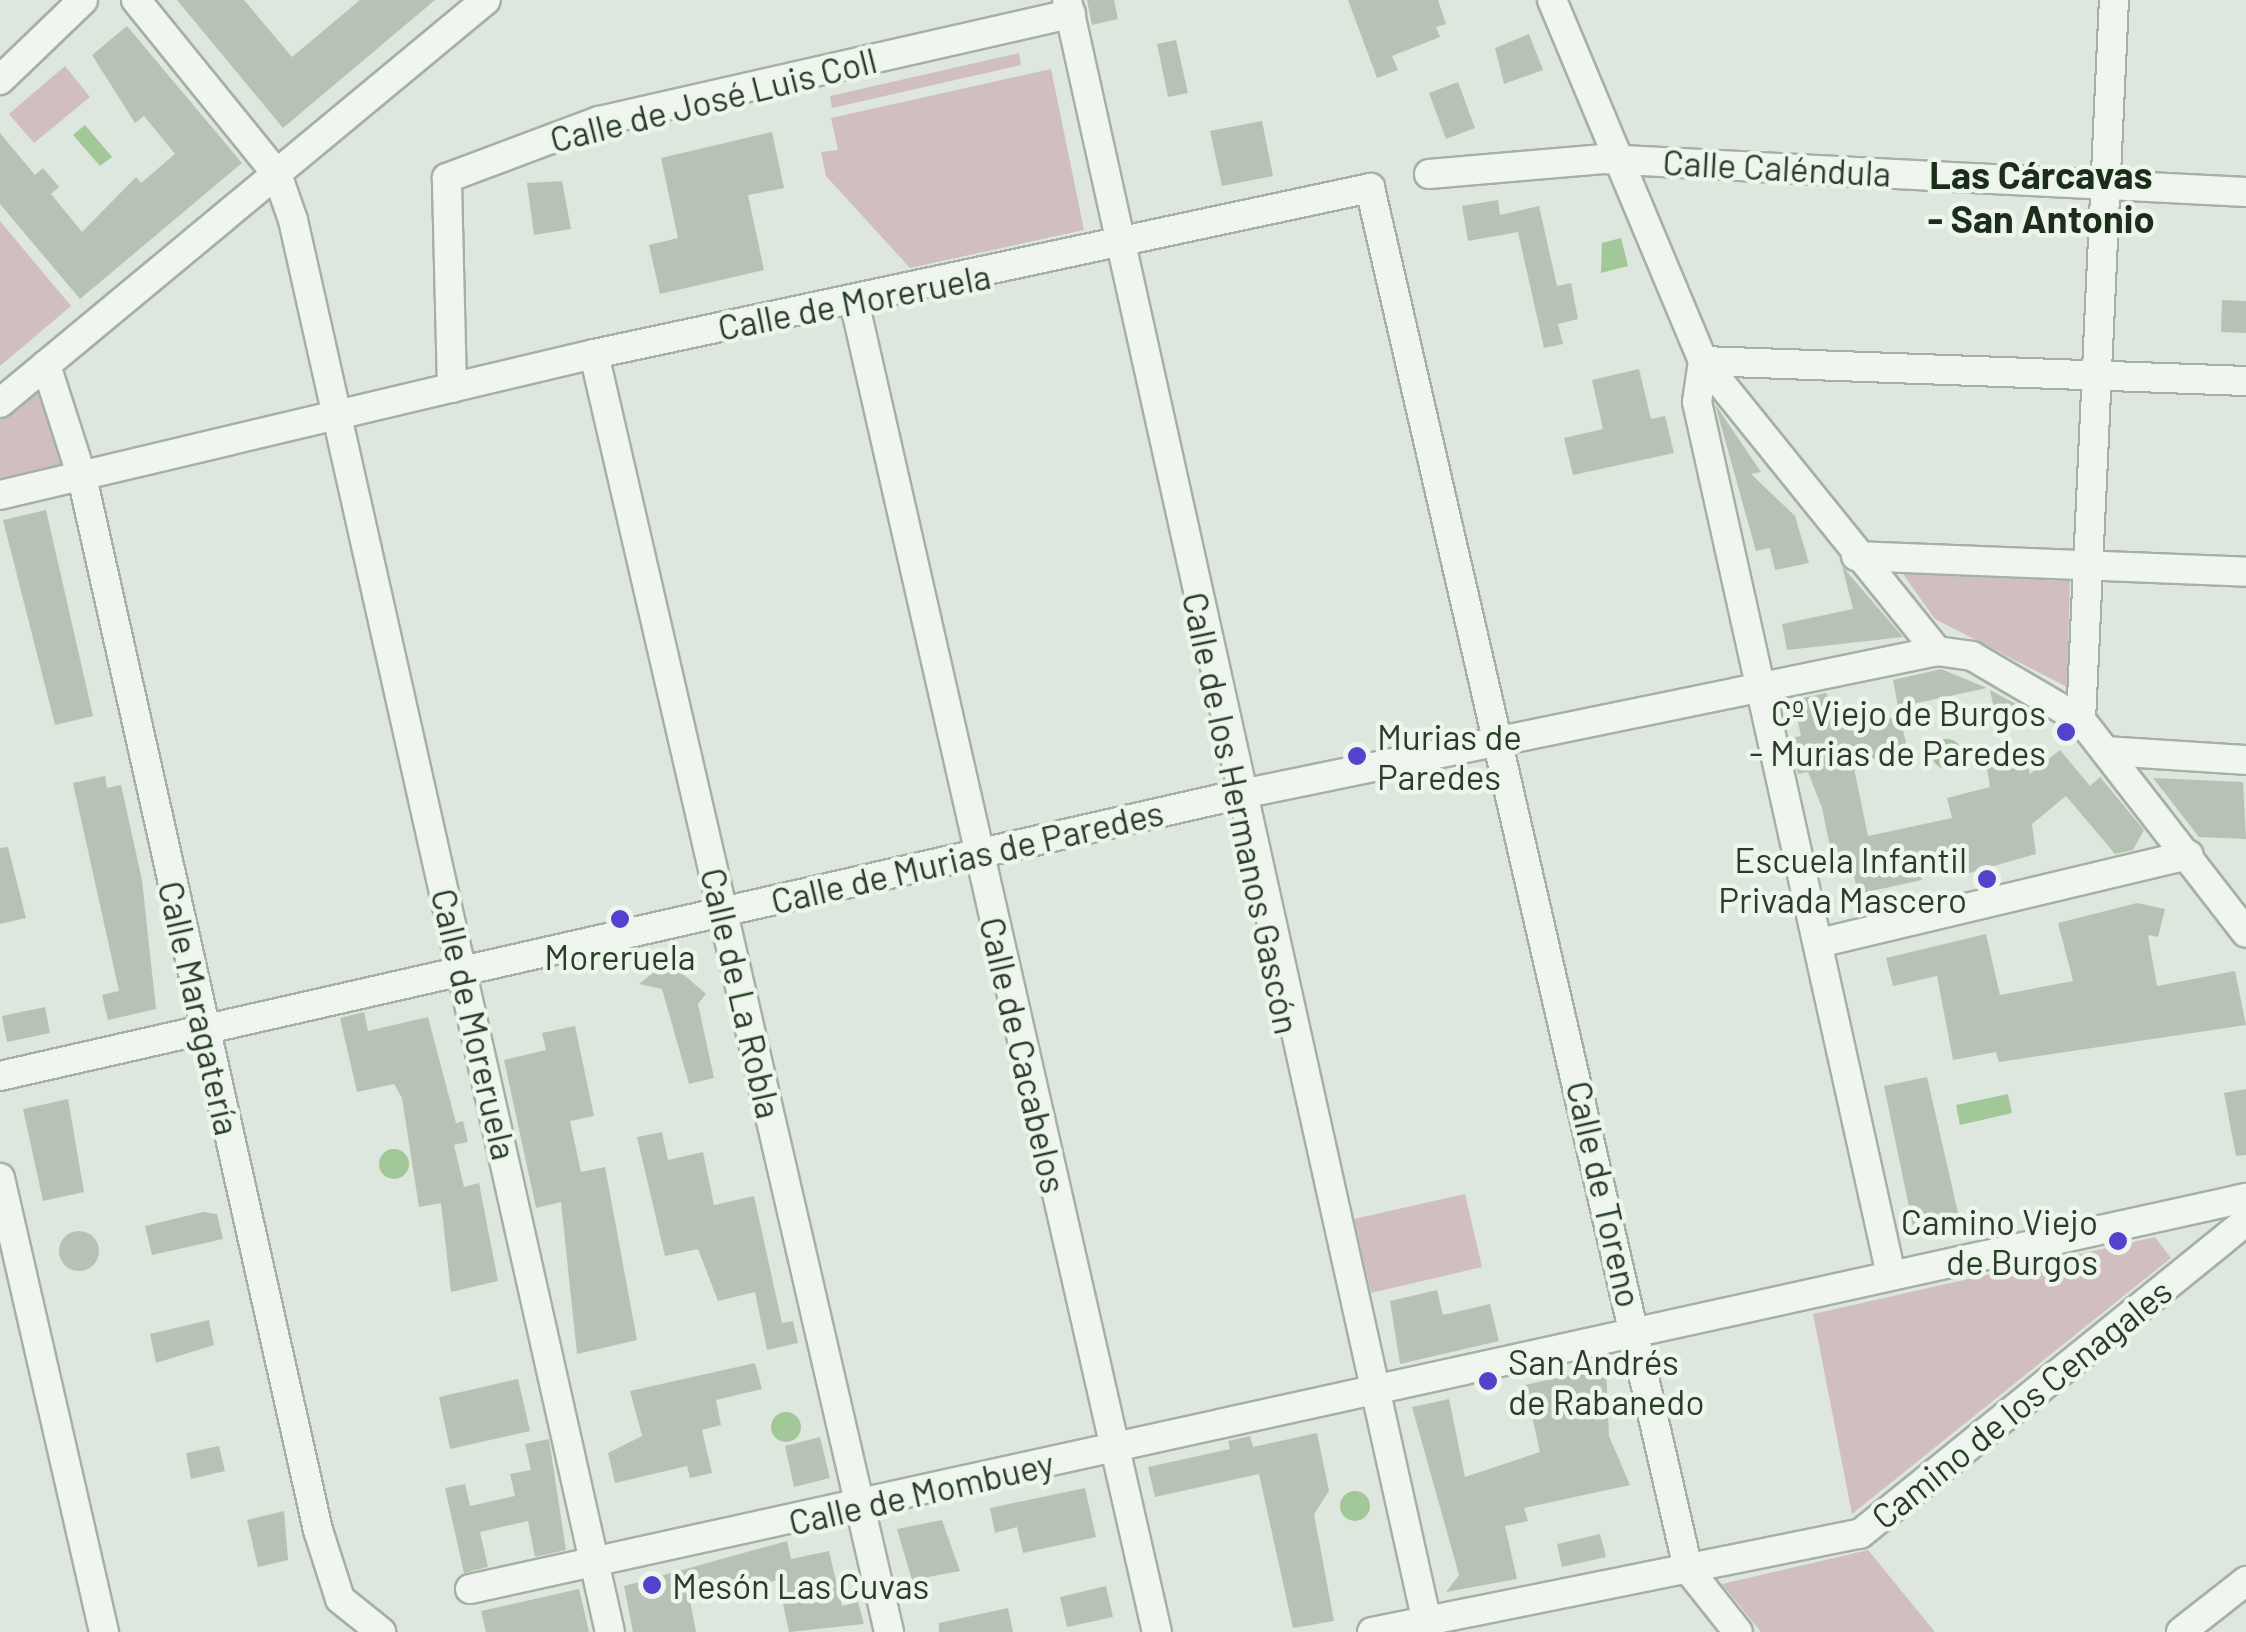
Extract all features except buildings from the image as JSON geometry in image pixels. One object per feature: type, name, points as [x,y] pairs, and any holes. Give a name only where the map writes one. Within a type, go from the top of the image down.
[{"type":"street","points":[[0,80],[83,0]]},
{"type":"street","points":[[136,0],[277,174],[339,416]]},
{"type":"street","points":[[0,403],[486,0]]},
{"type":"street","points":[[1552,0],[1703,361],[1856,556],[1937,651],[1972,656],[2081,720],[2246,933]]},
{"type":"street","points":[[2081,720],[2092,563],[2114,0]]},
{"type":"street","name":"Calle de los Hermanos Gascón","points":[[1069,7],[1238,795],[1427,1623]]},
{"type":"street","name":"Calle de José Luis Coll","points":[[452,388],[447,178],[600,121],[1069,7]]},
{"type":"street","name":"Calle Caléndula","points":[[1429,174],[1616,160],[2246,192]]},
{"type":"street","name":"Calle de Moreruela","points":[[0,496],[594,354],[1120,247],[1370,188]]},
{"type":"street","name":"Calle de Toreno","points":[[1370,188],[1638,1334],[1688,1569],[1738,1632]]},
{"type":"street","name":"Calle de Cacabelos","points":[[854,301],[1157,1632]]},
{"type":"street","name":"Calle de La Robla","points":[[594,354],[888,1632]]},
{"type":"street","points":[[1703,361],[2100,372],[2246,382]]},
{"type":"street","points":[[1703,361],[1697,402],[1758,689],[1790,815],[1892,1275]]},
{"type":"street","name":"Calle Maragatería","points":[[46,365],[82,477],[318,1530],[340,1599],[364,1629]]},
{"type":"street","name":"Calle de Moreruela","points":[[339,416],[610,1632]]},
{"type":"street","points":[[1856,556],[2246,572]]},
{"type":"street","name":"Calle de Murias de Paredes","points":[[0,1076],[1238,795],[1937,651]]},
{"type":"street","points":[[2107,751],[2246,760]]},
{"type":"street","points":[[1819,944],[2189,855]]},
{"type":"street","points":[[0,1178],[104,1632]]},
{"type":"street","name":"Calle de Mombuey","points":[[470,1589],[858,1507],[1370,1386],[1638,1334],[2246,1198]]},
{"type":"street","name":"Camino de los Cenagales","points":[[1427,1623],[1860,1534],[2246,1221]]},
{"type":"street","points":[[2181,1632],[2246,1581]]},
{"type":"street","points":[[1372,1632],[1427,1623]]},
{"type":"shaded area","points":[[1019,53],[1021,65],[832,108],[830,96]]},
{"type":"shaded area","points":[[65,66],[90,97],[34,143],[9,114]]},
{"type":"shaded area","points":[[1051,69],[1084,230],[910,268],[826,176],[821,152],[838,150],[831,118]]},
{"type":"shaded area","points":[[85,125],[112,157],[100,166],[73,135]]},
{"type":"shaded area","points":[[0,221],[71,306],[0,366]]},
{"type":"shaded area","points":[[1621,238],[1628,266],[1601,273],[1602,243]]},
{"type":"shaded area","points":[[27,394],[44,394],[63,465],[0,484],[0,417]]},
{"type":"shaded area","points":[[1903,574],[2070,581],[2067,687],[1935,619]]},
{"type":"shaded area","points":[[1947,739],[1958,743],[1962,754],[1958,765],[1947,769],[1936,765],[1932,754],[1936,743]]},
{"type":"shaded area","points":[[2008,1094],[2012,1113],[1960,1125],[1956,1105]]},
{"type":"shaded area","points":[[394,1149],[405,1153],[409,1164],[405,1175],[394,1179],[383,1175],[379,1164],[383,1153]]},
{"type":"shaded area","points":[[1465,1194],[1482,1267],[1371,1293],[1354,1219]]},
{"type":"shaded area","points":[[2155,1237],[2171,1258],[1852,1514],[1813,1314]]},
{"type":"shaded area","points":[[786,1412],[797,1416],[801,1427],[797,1438],[786,1442],[775,1438],[771,1427],[775,1416]]},
{"type":"shaded area","points":[[1355,1491],[1366,1495],[1370,1506],[1366,1517],[1355,1521],[1344,1517],[1340,1506],[1344,1495]]},
{"type":"shaded area","points":[[1868,1550],[1935,1632],[1761,1632],[1722,1584]]},
{"type":"place","name":"Cº Viejo de Burgos - Murias de Paredes","points":[[2066,732]]},
{"type":"place","name":"Murias de Paredes","points":[[1357,756]]},
{"type":"place","name":"Escuela Infantil Privada Mascero","points":[[1987,879]]},
{"type":"place","name":"Moreruela","points":[[620,919]]},
{"type":"place","name":"Camino Viejo de Burgos","points":[[2118,1241]]},
{"type":"place","name":"San Andrés de Rabanedo","points":[[1488,1381]]},
{"type":"place","name":"Mesón Las Cuvas","points":[[652,1585]]},
{"type":"district","name":"Las Cárcavas - San Antonio","points":[[2041,197]]}]
